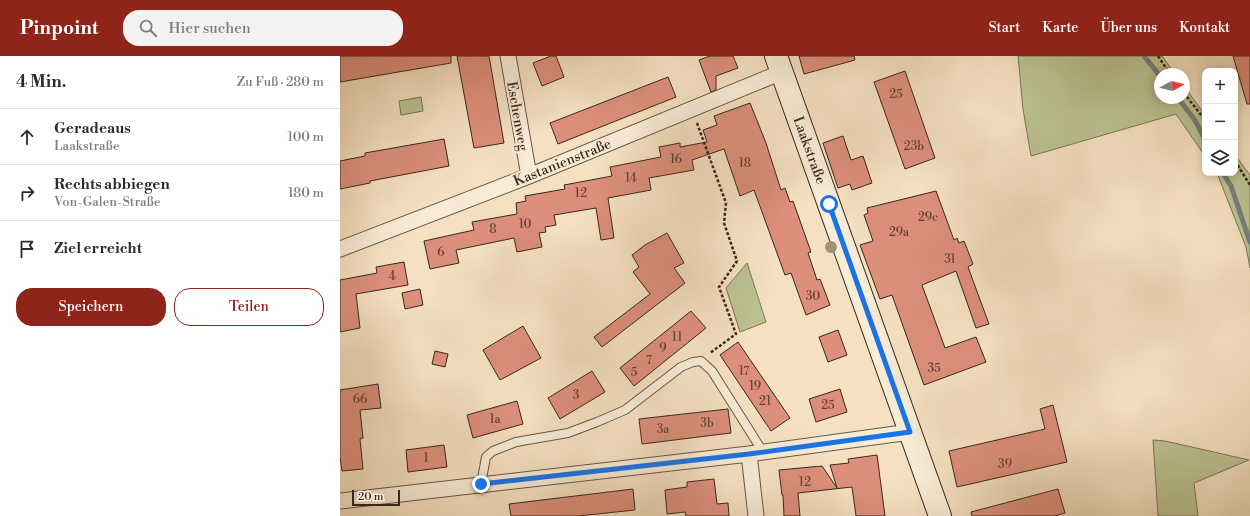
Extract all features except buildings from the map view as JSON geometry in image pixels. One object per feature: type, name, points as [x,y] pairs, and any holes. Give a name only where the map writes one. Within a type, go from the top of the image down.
[{"type":"street","name":"Eschenweg","points":[[508,56],[529,176]]},
{"type":"street","name":"Kastanienstraße","points":[[340,249],[529,176],[693,109],[779,64]]},
{"type":"street","name":"Laakstraße","points":[[779,64],[940,516]]},
{"type":"street","points":[[340,501],[749,454],[910,432]]},
{"type":"street","points":[[749,454],[756,516]]},
{"type":"lane","points":[[481,484],[486,458],[492,451],[516,442],[568,433],[625,410],[682,367],[693,362],[702,361],[712,371],[764,452]]},
{"type":"path","points":[[1158,56],[1166,68]]},
{"type":"path","points":[[1190,101],[1202,116]]},
{"type":"path","points":[[693,109],[726,203],[724,223],[737,261],[720,287],[736,334],[707,354],[702,361]]},
{"type":"path","points":[[1238,165],[1249,180],[1250,185]]},
{"type":"green space","points":[[1018,56],[1162,56],[1171,68],[1154,68],[1154,104],[1190,104],[1190,94],[1202,111],[1202,152],[1176,114],[1031,156],[1023,109]]},
{"type":"green space","points":[[421,97],[423,111],[401,115],[399,101]]},
{"type":"green space","points":[[1238,159],[1250,175],[1250,268],[1246,247],[1218,176],[1238,176]]},
{"type":"green space","points":[[747,263],[766,322],[740,332],[726,288]]},
{"type":"green space","points":[[1153,440],[1165,441],[1249,460],[1194,483],[1198,516],[1158,516]]},
{"type":"waterway","points":[[1144,56],[1154,68]]},
{"type":"waterway","points":[[1183,104],[1194,119],[1202,134]]},
{"type":"waterway","points":[[1225,176],[1231,186],[1250,242]]},
{"type":"route","points":[[481,484],[749,454],[910,432],[829,204]]}]
